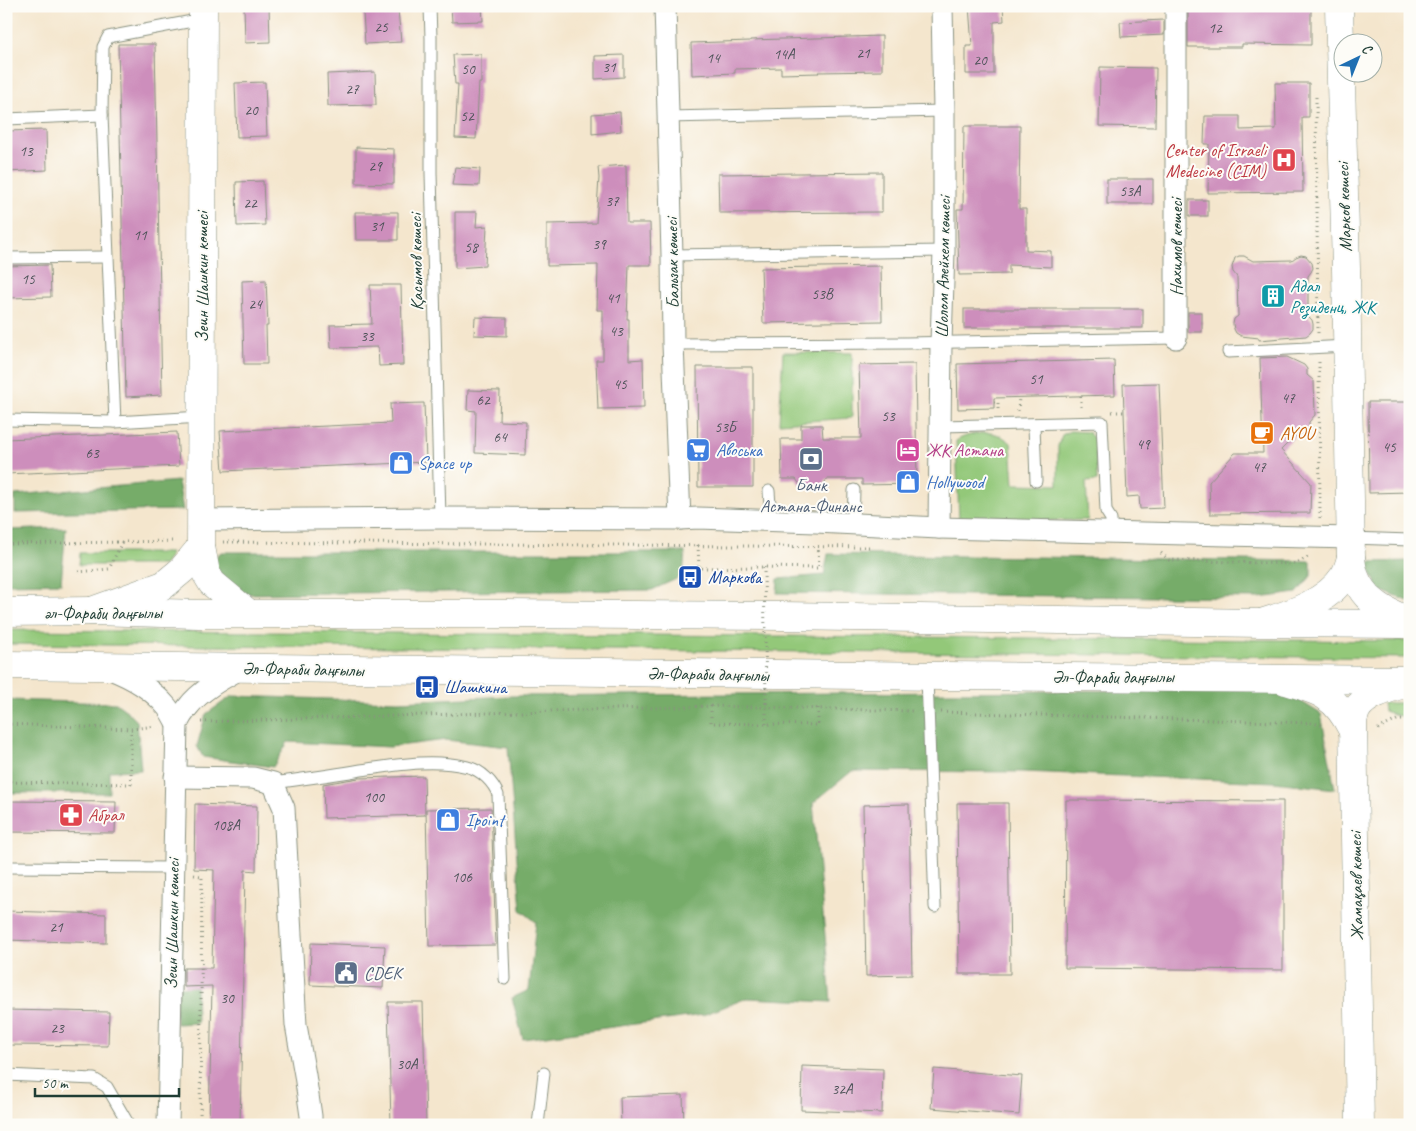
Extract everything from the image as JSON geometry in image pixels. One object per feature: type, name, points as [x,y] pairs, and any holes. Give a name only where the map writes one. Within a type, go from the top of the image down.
[{"type":"main road","name":"Марков көшесі","points":[[1339,6],[1351,548]]},
{"type":"main road","name":"Зеин Шашкин көшесі","points":[[203,13],[201,543],[206,573],[212,583],[248,614]]},
{"type":"main road","points":[[92,611],[164,585],[182,570],[201,543]]},
{"type":"main road","points":[[1351,548],[1353,571],[1363,592],[1387,611],[1410,620]]},
{"type":"main road","points":[[1261,623],[1286,615],[1326,596],[1348,570],[1351,548]]},
{"type":"main road","name":"әл-Фараби даңғылы","points":[[6,612],[92,611],[248,614]]},
{"type":"main road","points":[[248,614],[782,616],[1410,624]]},
{"type":"main road","name":"Әл-Фараби даңғылы","points":[[6,665],[1410,681]]},
{"type":"main road","points":[[1277,679],[1316,690],[1332,700],[1353,729]]},
{"type":"main road","name":"Жамақаев көшесі","points":[[1360,1125],[1352,721],[1356,710],[1366,699],[1410,681]]},
{"type":"street","name":"Бальзак көшесі","points":[[665,6],[673,344],[680,519]]},
{"type":"street","name":"Шолом Алейхем көшесі","points":[[940,528],[941,343],[944,251],[942,6]]},
{"type":"street","name":"Нахимов көшесі","points":[[1176,6],[1176,338]]},
{"type":"street","points":[[201,520],[698,518],[940,528],[1320,537],[1351,548]]},
{"type":"street","points":[[104,666],[133,679],[152,692],[168,708],[177,724],[188,707],[202,694],[240,669]]},
{"type":"street","name":"Зеин Шашкин көшесі","points":[[168,1125],[177,724]]},
{"type":"street","points":[[175,777],[253,778],[273,783],[284,808],[296,1025],[311,1125]]},
{"type":"lane","name":"Қасымов көшесі","points":[[430,6],[431,173],[440,518]]},
{"type":"lane","points":[[115,422],[102,115],[103,47],[108,37],[203,13]]},
{"type":"lane","points":[[668,116],[944,111]]},
{"type":"lane","points":[[6,119],[102,115]]},
{"type":"lane","points":[[672,255],[944,251]]},
{"type":"lane","points":[[6,258],[107,258]]},
{"type":"lane","points":[[673,344],[941,343],[1176,338]]},
{"type":"lane","points":[[1228,352],[1348,346]]},
{"type":"lane","points":[[6,420],[115,422],[202,417]]},
{"type":"lane","points":[[941,426],[1102,422],[1106,511],[1111,519],[1111,531]]},
{"type":"lane","points":[[1034,425],[1036,481]]},
{"type":"lane","points":[[853,524],[854,490]]},
{"type":"lane","points":[[769,491],[771,520]]},
{"type":"lane","points":[[1351,548],[1410,540]]},
{"type":"lane","points":[[928,676],[935,907]]},
{"type":"lane","points":[[273,783],[406,764],[439,763],[469,767],[478,771],[494,786],[498,795],[505,979]]},
{"type":"lane","points":[[6,867],[173,871]]},
{"type":"lane","points":[[538,1125],[544,1073]]},
{"type":"lane","points":[[6,1076],[94,1079],[107,1087],[129,1125]]},
{"type":"path","points":[[1152,532],[1152,547],[1169,560],[1296,564],[1321,548],[1316,89]]},
{"type":"path","points":[[994,402],[998,402],[998,410]]},
{"type":"path","points":[[78,572],[109,569],[122,542]]},
{"type":"path","points":[[6,544],[122,542],[874,547]]},
{"type":"path","points":[[698,545],[699,568],[819,568],[818,547]]},
{"type":"path","points":[[764,567],[766,724]]},
{"type":"path","points":[[6,724],[131,729],[209,721],[766,704],[818,708],[1313,723],[1353,729],[1397,720],[1410,720]]},
{"type":"path","points":[[711,706],[711,723],[818,725],[818,708]]},
{"type":"path","points":[[6,782],[131,784],[131,729]]},
{"type":"path","points":[[173,871],[202,876],[200,1125]]},
{"type":"green space","points":[[783,352],[852,353],[852,418],[779,423]]},
{"type":"green space","points":[[1070,431],[1088,432],[1095,440],[1097,481],[1086,482],[1088,520],[959,521],[956,441],[976,434],[992,433],[998,435],[1011,443],[1014,484],[1058,485],[1058,446],[1062,435]]},
{"type":"green space","points":[[178,481],[183,510],[15,513],[15,495]]},
{"type":"green space","points":[[66,528],[61,583],[6,584],[6,530]]},
{"type":"green space","points":[[221,552],[685,552],[683,576],[652,590],[233,594],[212,560]]},
{"type":"green space","points":[[80,553],[171,553],[164,565],[79,565]]},
{"type":"green space","points":[[828,554],[1311,561],[1311,576],[1297,593],[1259,598],[777,593],[778,579],[824,575]]},
{"type":"green space","points":[[1410,561],[1410,602],[1379,590],[1366,562]]},
{"type":"green space","points":[[6,630],[1410,641],[1410,658],[6,644]]},
{"type":"green space","points":[[1281,689],[1321,714],[1335,789],[1274,782],[1022,772],[852,771],[813,803],[831,1002],[747,998],[703,1015],[523,1039],[512,998],[529,990],[536,922],[521,910],[508,747],[446,740],[390,747],[288,742],[273,767],[203,757],[197,746],[206,714],[232,696],[398,701],[510,696]]},
{"type":"green space","points":[[6,700],[116,703],[137,721],[141,770],[109,771],[109,793],[6,793]]},
{"type":"green space","points":[[1383,703],[1410,703],[1410,716],[1399,716],[1384,711]]},
{"type":"green space","points":[[196,986],[197,1023],[176,1024],[176,987]]},
{"type":"building","points":[[244,6],[269,6],[270,42],[245,43]]},
{"type":"building","points":[[451,6],[482,6],[483,21],[452,22]]},
{"type":"building","points":[[969,6],[1003,6],[1004,21],[994,22],[994,74],[966,74],[966,46],[972,46]]},
{"type":"building","points":[[1260,6],[1311,6],[1311,45],[1242,44],[1242,47],[1188,47],[1188,8],[1260,8]]},
{"type":"building","points":[[398,10],[401,42],[365,44],[363,13]]},
{"type":"building","points":[[1164,20],[1164,35],[1121,37],[1120,22]]},
{"type":"building","points":[[882,36],[882,71],[781,74],[781,68],[735,69],[735,73],[692,75],[691,43]]},
{"type":"building","points":[[118,44],[155,44],[162,395],[126,397]]},
{"type":"building","points":[[481,54],[481,83],[479,83],[476,139],[455,138],[458,84],[455,84],[453,55]]},
{"type":"building","points":[[624,55],[624,77],[595,79],[595,56]]},
{"type":"building","points":[[1100,67],[1156,68],[1155,127],[1099,126]]},
{"type":"building","points":[[375,72],[376,105],[328,106],[327,74]]},
{"type":"building","points":[[265,82],[267,136],[237,137],[235,83]]},
{"type":"building","points":[[1275,83],[1309,83],[1309,117],[1302,117],[1303,192],[1208,193],[1209,144],[1204,144],[1205,116],[1240,116],[1240,130],[1276,129]]},
{"type":"building","points":[[620,112],[621,131],[592,134],[592,114]]},
{"type":"building","points":[[964,126],[1020,126],[1019,209],[1026,209],[1026,250],[1051,251],[1051,267],[1009,265],[1009,274],[959,275],[957,209],[963,209]]},
{"type":"building","points":[[46,130],[47,170],[6,172],[6,131]]},
{"type":"building","points":[[356,147],[394,149],[394,184],[356,183]]},
{"type":"building","points":[[626,165],[627,223],[650,223],[651,265],[629,265],[627,319],[629,319],[629,360],[643,359],[644,408],[598,409],[596,360],[603,360],[603,310],[597,310],[598,265],[547,266],[547,224],[596,223],[598,167]]},
{"type":"building","points":[[455,167],[480,169],[479,186],[452,185]]},
{"type":"building","points":[[882,172],[882,212],[719,213],[718,174]]},
{"type":"building","points":[[1107,179],[1153,179],[1153,204],[1107,204]]},
{"type":"building","points":[[263,181],[265,225],[237,226],[236,182]]},
{"type":"building","points":[[1189,200],[1208,200],[1208,216],[1189,216]]},
{"type":"building","points":[[355,212],[398,212],[398,240],[356,240]]},
{"type":"building","points":[[455,212],[477,212],[476,227],[487,226],[485,266],[455,268]]},
{"type":"building","name":"Адал Резиденц, ЖК","points":[[1301,255],[1306,256],[1312,263],[1313,268],[1308,276],[1308,316],[1313,324],[1313,329],[1310,333],[1306,336],[1259,340],[1259,338],[1241,336],[1236,333],[1233,324],[1234,319],[1238,316],[1237,277],[1232,267],[1235,258],[1244,256],[1253,261],[1292,260]]},
{"type":"building","points":[[50,265],[51,297],[6,298],[6,266]]},
{"type":"building","points":[[881,266],[882,321],[763,323],[761,268]]},
{"type":"building","points":[[266,280],[267,364],[244,364],[242,281]]},
{"type":"building","points":[[370,285],[401,285],[403,365],[379,366],[378,347],[331,348],[330,325],[372,324]]},
{"type":"building","points":[[964,309],[1143,309],[1143,328],[964,328]]},
{"type":"building","points":[[1188,312],[1202,312],[1202,332],[1188,332]]},
{"type":"building","points":[[475,317],[507,318],[507,336],[474,335]]},
{"type":"building","points":[[1287,357],[1304,365],[1307,369],[1307,375],[1314,381],[1315,415],[1309,422],[1309,428],[1302,435],[1297,434],[1281,450],[1311,483],[1310,513],[1210,514],[1209,482],[1235,453],[1263,453],[1260,358]]},
{"type":"building","points":[[1114,360],[1115,395],[994,398],[994,408],[958,409],[957,364]]},
{"type":"building","points":[[915,364],[917,484],[862,485],[862,479],[827,479],[822,487],[811,490],[801,486],[796,479],[782,479],[781,439],[801,439],[801,425],[822,425],[823,438],[861,438],[859,365]]},
{"type":"building","points":[[697,367],[753,367],[753,487],[698,487]]},
{"type":"building","points":[[1159,383],[1164,508],[1140,509],[1139,496],[1127,497],[1123,384]]},
{"type":"building","points":[[468,390],[500,391],[499,421],[526,422],[525,455],[475,453],[476,411],[467,410]]},
{"type":"building","points":[[1368,402],[1410,402],[1410,492],[1369,493]]},
{"type":"building","points":[[424,403],[426,462],[223,471],[220,431],[391,423],[390,404]]},
{"type":"building","points":[[177,432],[179,466],[6,474],[6,439]]},
{"type":"building","points":[[424,776],[425,815],[324,818],[323,784],[359,778]]},
{"type":"building","points":[[1066,800],[1283,801],[1283,970],[1065,968]]},
{"type":"building","points":[[6,801],[116,802],[115,833],[6,832]]},
{"type":"building","points":[[957,803],[1008,803],[1010,974],[959,974]]},
{"type":"building","points":[[195,804],[257,806],[256,871],[245,870],[240,1125],[209,1125],[212,986],[184,987],[184,968],[212,968],[214,870],[194,869]]},
{"type":"building","points":[[909,804],[912,975],[866,976],[863,805]]},
{"type":"building","points":[[491,808],[496,945],[429,946],[426,809]]},
{"type":"building","points":[[6,911],[106,914],[106,943],[6,940]]},
{"type":"building","points":[[311,943],[385,946],[383,988],[310,985]]},
{"type":"building","points":[[388,1002],[423,1002],[426,1125],[391,1125]]},
{"type":"building","points":[[6,1010],[109,1012],[108,1046],[6,1045]]},
{"type":"building","points":[[802,1066],[883,1069],[882,1113],[801,1110]]},
{"type":"building","points":[[934,1069],[1022,1076],[1019,1115],[931,1108]]},
{"type":"building","points":[[683,1095],[684,1125],[621,1125],[620,1097]]},
{"type":"place","name":"Center of Israeli Medecine (CIM)","points":[[1284,160]]},
{"type":"place","name":"Адал Резиденц, ЖК","points":[[1273,296]]},
{"type":"place","name":"AYOU","points":[[1262,433]]},
{"type":"place","name":"Авоська","points":[[698,450]]},
{"type":"place","name":"ЖК Астана","points":[[908,450]]},
{"type":"place","name":"Банк Астана-Финанс","points":[[811,459]]},
{"type":"place","name":"Space up","points":[[401,463]]},
{"type":"place","name":"Hollywood","points":[[908,482]]},
{"type":"place","name":"Маркова","points":[[690,577]]},
{"type":"place","name":"Шашкина","points":[[427,687]]},
{"type":"place","name":"Абрал","points":[[71,815]]},
{"type":"place","name":"Ipoint","points":[[448,820]]},
{"type":"place","name":"CDEK","points":[[346,973]]}]
